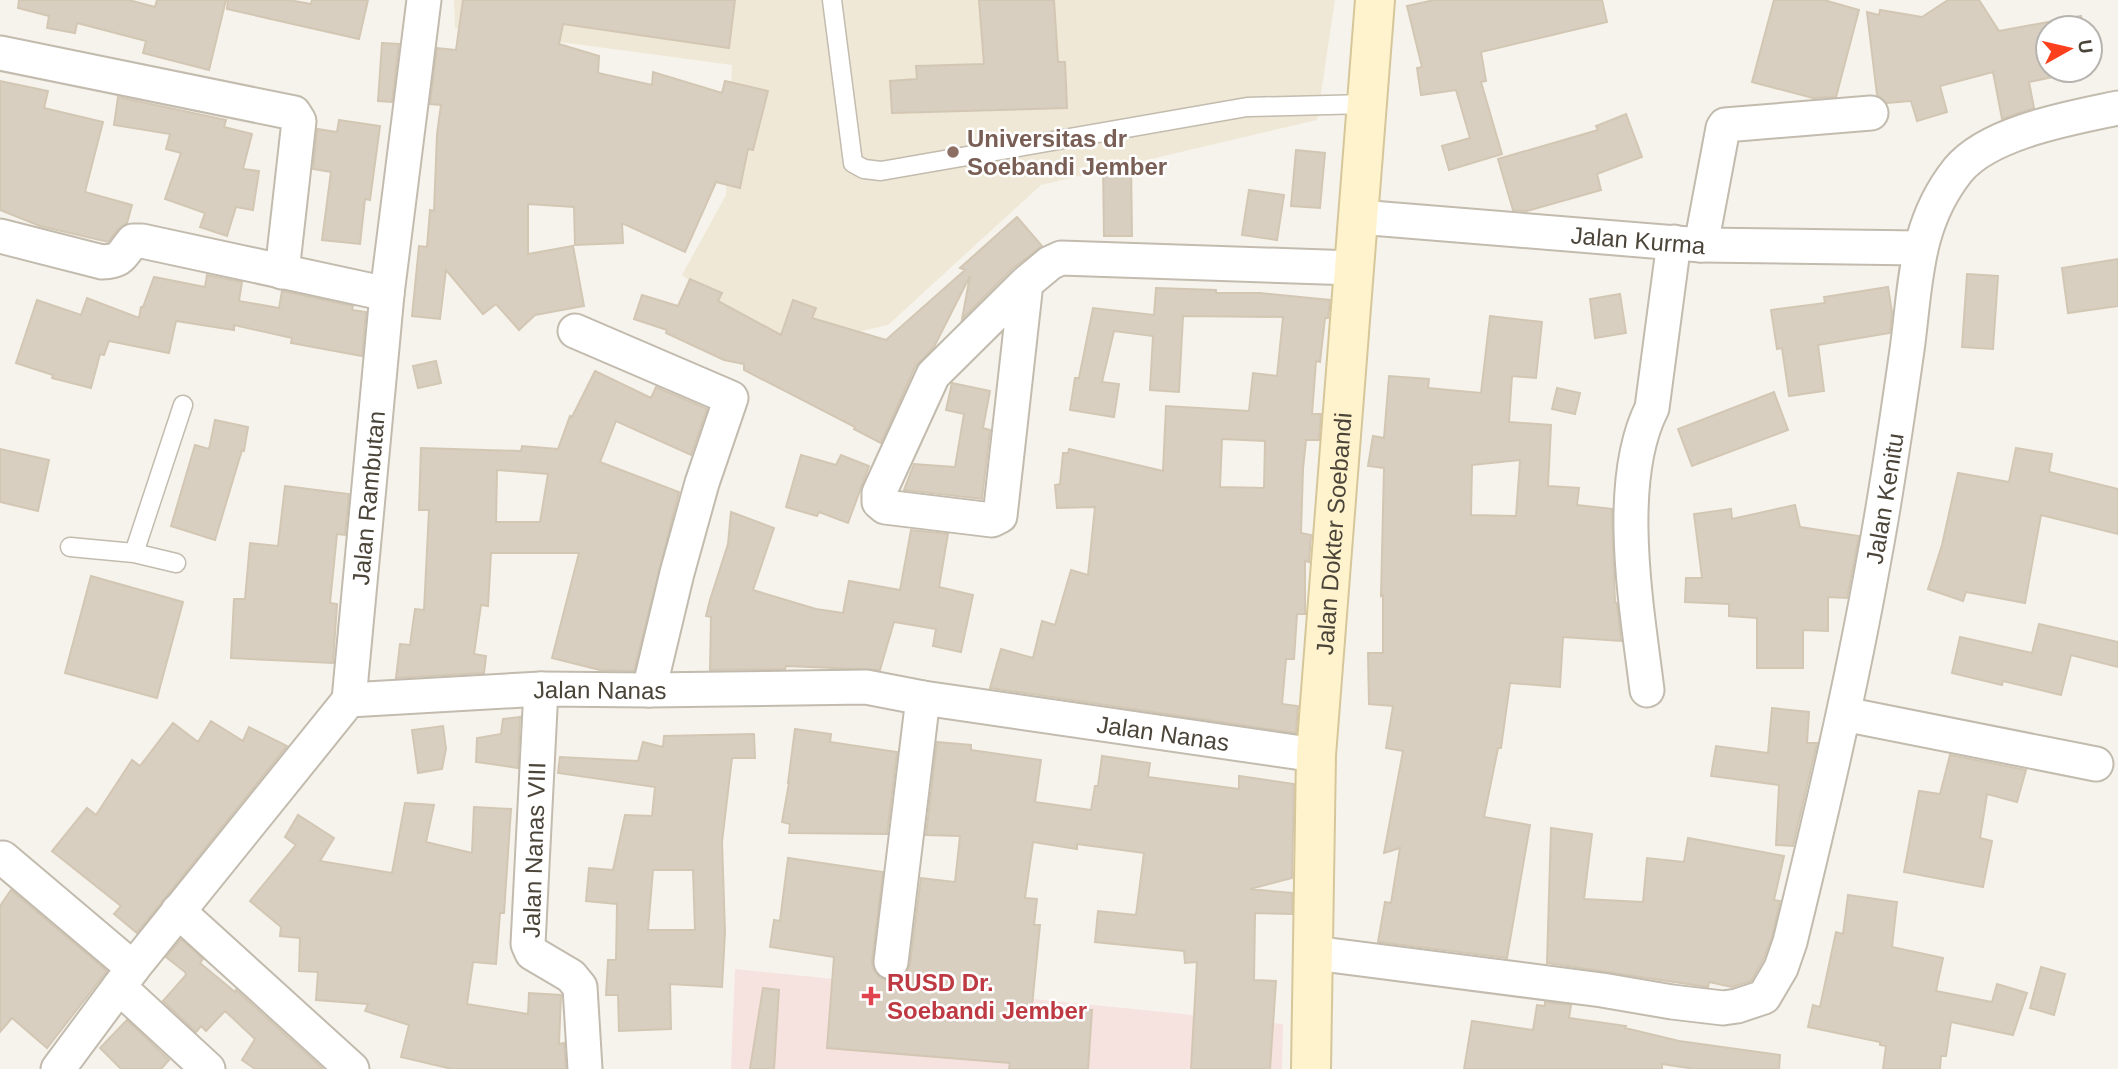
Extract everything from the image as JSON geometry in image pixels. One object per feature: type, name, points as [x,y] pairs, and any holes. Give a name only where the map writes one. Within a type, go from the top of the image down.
[{"type":"main road","name":"Jalan Dokter Soebandi","points":[[1311,1069],[1316,755],[1375,0]]},
{"type":"street","name":"Jalan Rambutan","points":[[349,700],[387,294],[425,0]]},
{"type":"street","points":[[0,53],[295,113],[299,121],[282,272]]},
{"type":"street","name":"Jalan Kenitu","points":[[1314,953],[1602,990],[1699,1006],[1737,1006],[1764,997],[1781,968],[1790,942],[1844,714],[1875,556],[1907,349],[1919,248],[1942,195],[1973,154],[2000,141],[2063,120],[2118,108]]},
{"type":"street","points":[[1647,690],[1634,580],[1632,472],[1651,408],[1687,244],[1723,128],[1725,125],[1871,113]]},
{"type":"street","name":"Jalan Kurma","points":[[1359,217],[1687,244],[1919,248]]},
{"type":"street","points":[[0,236],[102,262],[121,258],[133,241],[142,241],[387,294]]},
{"type":"street","points":[[1026,283],[1000,516],[992,520],[885,507],[879,502],[879,493],[933,375],[1026,283],[1050,263],[1061,258],[1354,268]]},
{"type":"street","points":[[575,331],[731,398],[702,483],[649,690]]},
{"type":"street","name":"Jalan Nanas","points":[[349,700],[541,690],[866,687],[923,698],[1316,755]]},
{"type":"street","name":"Jalan Nanas VIII","points":[[541,690],[528,944],[532,953],[571,976],[580,987],[585,1069]]},
{"type":"street","points":[[891,962],[923,698]]},
{"type":"street","points":[[69,1065],[126,978],[349,700]]},
{"type":"street","points":[[1844,714],[2096,764]]},
{"type":"street","points":[[3,858],[126,978],[208,1069]]},
{"type":"street","points":[[178,911],[352,1069]]},
{"type":"lane","points":[[832,0],[853,163],[864,169],[880,171],[1247,107],[1367,104]]},
{"type":"lane","points":[[134,553],[183,405]]},
{"type":"lane","points":[[70,547],[134,553],[176,564]]},
{"type":"shaded area","name":"Universitas dr Soebandi Jember","points":[[454,0],[1335,0],[1317,120],[1041,185],[888,325],[780,350],[682,275],[726,195],[732,65],[455,28]]},
{"type":"shaded area","name":"RUSD Dr. Soebandi Jember","points":[[735,969],[1283,1024],[1282,1069],[731,1069]]},
{"type":"building","points":[[19,0],[129,0],[155,7],[157,0],[226,0],[209,70],[143,53],[146,41],[77,23],[75,33],[47,28],[49,16],[18,8]]},
{"type":"building","points":[[228,0],[289,0],[311,4],[312,0],[368,0],[359,39],[227,9]]},
{"type":"building","points":[[463,0],[735,0],[729,48],[563,24],[559,44],[599,56],[598,73],[652,85],[653,72],[722,93],[725,81],[768,91],[753,150],[748,149],[740,188],[716,182],[685,252],[622,223],[623,243],[575,245],[574,207],[528,204],[528,254],[573,246],[584,306],[535,315],[519,330],[496,304],[483,314],[446,270],[440,319],[412,316],[419,246],[427,247],[430,210],[434,211],[441,105],[430,104],[437,48],[456,50]]},
{"type":"building","points":[[979,0],[1054,0],[1058,62],[1065,62],[1067,108],[892,113],[890,81],[917,79],[916,66],[984,64]]},
{"type":"building","points":[[1434,0],[1602,0],[1607,22],[1481,52],[1486,81],[1481,82],[1502,154],[1449,170],[1442,146],[1470,138],[1456,90],[1421,95],[1417,68],[1422,67],[1407,6]]},
{"type":"building","points":[[1774,0],[1824,0],[1859,10],[1836,97],[1813,98],[1752,82]]},
{"type":"building","points":[[1948,0],[1979,0],[1999,31],[2034,25],[2034,81],[2029,82],[2034,108],[2002,119],[1993,72],[1940,86],[1947,112],[1917,121],[1911,101],[1887,103],[1877,95],[1867,12],[1879,15],[1880,10],[1922,17]]},
{"type":"building","points":[[382,43],[399,44],[392,102],[378,101]]},
{"type":"building","points":[[0,81],[48,91],[44,108],[103,122],[85,192],[132,205],[127,223],[118,229],[108,242],[40,226],[0,210]]},
{"type":"building","points":[[118,97],[226,120],[224,127],[252,134],[243,169],[259,171],[253,210],[236,207],[227,236],[200,227],[205,213],[165,199],[181,153],[166,149],[170,134],[114,125]]},
{"type":"building","points":[[1626,114],[1642,157],[1597,174],[1601,190],[1527,211],[1513,210],[1498,159],[1598,130],[1596,126]]},
{"type":"building","points":[[339,120],[380,126],[370,200],[365,199],[360,244],[322,240],[331,172],[313,169],[317,129],[337,132]]},
{"type":"building","points":[[1296,150],[1325,153],[1320,208],[1291,206]]},
{"type":"building","points":[[1103,164],[1131,164],[1132,236],[1104,236]]},
{"type":"building","points":[[1249,190],[1284,195],[1277,240],[1242,235]]},
{"type":"building","points":[[1017,217],[1042,246],[1012,269],[962,319],[970,276],[934,347],[915,367],[881,443],[744,370],[744,364],[724,360],[666,333],[667,330],[634,319],[642,295],[678,306],[690,279],[722,293],[718,301],[781,335],[793,300],[816,308],[812,318],[886,340],[965,270],[960,268]]},
{"type":"building","points":[[2118,259],[2118,306],[2068,313],[2062,268]]},
{"type":"building","points":[[1967,274],[1998,276],[1993,349],[1962,347]]},
{"type":"building","points":[[207,275],[242,282],[239,301],[279,308],[282,291],[353,306],[352,310],[366,312],[362,356],[291,343],[292,338],[234,325],[234,330],[176,321],[169,353],[109,341],[104,355],[100,354],[91,388],[52,378],[53,375],[16,363],[37,300],[81,315],[87,298],[139,318],[154,277],[205,287]]},
{"type":"building","points":[[1888,287],[1892,312],[1890,333],[1818,345],[1824,391],[1789,396],[1782,348],[1777,349],[1771,310],[1825,303],[1824,297]]},
{"type":"building","points":[[1156,288],[1216,290],[1216,293],[1260,293],[1330,300],[1320,362],[1316,361],[1312,414],[1321,414],[1319,440],[1306,440],[1303,469],[1301,533],[1311,535],[1309,562],[1305,561],[1305,614],[1297,614],[1294,659],[1286,659],[1282,704],[1298,706],[1296,733],[990,688],[1001,649],[1033,658],[1042,621],[1055,625],[1071,570],[1088,575],[1095,507],[1057,508],[1055,485],[1060,484],[1063,453],[1068,453],[1069,449],[1163,471],[1166,406],[1249,411],[1253,373],[1277,376],[1283,317],[1183,316],[1179,392],[1150,390],[1153,336],[1114,331],[1102,382],[1119,384],[1114,417],[1070,410],[1075,378],[1079,378],[1093,308],[1154,315]],"holes":[[[1222,439],[1265,441],[1264,488],[1220,487]]]},
{"type":"building","points":[[1620,294],[1626,333],[1595,338],[1590,299]]},
{"type":"building","points":[[1490,316],[1542,322],[1536,378],[1512,376],[1509,422],[1551,425],[1548,486],[1579,488],[1577,505],[1612,509],[1615,603],[1621,641],[1563,637],[1560,687],[1510,683],[1501,748],[1498,748],[1484,817],[1530,825],[1507,958],[1378,942],[1385,902],[1391,903],[1400,848],[1384,853],[1403,751],[1386,748],[1393,706],[1369,704],[1368,653],[1383,653],[1383,595],[1381,596],[1384,468],[1368,466],[1373,436],[1384,438],[1389,376],[1429,379],[1428,388],[1481,393]],"holes":[[[1520,460],[1516,516],[1471,515],[1472,465]]]},
{"type":"building","points":[[436,361],[441,383],[418,388],[413,366]]},
{"type":"building","points":[[595,371],[651,398],[656,387],[707,409],[691,455],[616,421],[600,462],[679,492],[634,671],[600,670],[552,658],[579,553],[491,553],[488,606],[481,605],[474,654],[486,656],[484,673],[396,678],[400,644],[410,645],[415,609],[424,610],[429,510],[419,510],[421,448],[521,451],[522,446],[558,449],[570,416],[572,417]],"holes":[[[497,470],[548,474],[540,522],[496,522]]]},
{"type":"building","points":[[952,383],[990,391],[983,428],[990,430],[982,499],[904,490],[914,464],[955,467],[964,414],[946,410]]},
{"type":"building","points":[[1557,388],[1580,393],[1575,414],[1552,409]]},
{"type":"building","points":[[1774,392],[1788,430],[1692,466],[1678,429]]},
{"type":"building","points":[[215,420],[248,427],[244,451],[242,450],[215,540],[171,526],[195,445],[209,449]]},
{"type":"building","points":[[2016,448],[2052,454],[2049,472],[2118,489],[2118,534],[2041,515],[2025,603],[1966,592],[1963,601],[1928,589],[1942,545],[1958,473],[2009,482]]},
{"type":"building","points":[[0,449],[49,460],[38,511],[0,502]]},
{"type":"building","points":[[801,455],[836,465],[841,455],[869,466],[848,523],[819,512],[817,516],[786,507]]},
{"type":"building","points":[[285,486],[349,494],[345,535],[337,534],[330,603],[337,604],[333,663],[231,658],[234,599],[245,599],[250,543],[278,546]]},
{"type":"building","points":[[1795,505],[1800,527],[1859,536],[1847,598],[1828,597],[1828,631],[1803,630],[1803,668],[1757,668],[1757,618],[1729,616],[1729,604],[1685,602],[1686,578],[1702,578],[1694,514],[1731,509],[1732,519]]},
{"type":"building","points":[[731,512],[774,528],[753,590],[816,609],[843,613],[849,581],[900,590],[911,530],[948,534],[939,587],[973,595],[961,652],[933,646],[936,629],[894,622],[880,670],[786,666],[785,669],[710,670],[711,617],[706,616],[728,544]]},
{"type":"building","points":[[91,576],[183,602],[157,698],[65,673]]},
{"type":"building","points":[[2039,624],[2118,642],[2118,667],[2071,655],[2061,695],[2003,681],[2002,685],[1952,673],[1960,637],[2032,653]]},
{"type":"building","points":[[1772,708],[1809,712],[1807,743],[1817,743],[1793,846],[1776,845],[1779,785],[1711,776],[1716,746],[1768,753]]},
{"type":"building","points":[[520,717],[518,768],[476,762],[477,738],[501,734],[503,719]]},
{"type":"building","points":[[211,721],[243,741],[249,727],[287,746],[137,933],[114,914],[121,906],[52,851],[87,808],[96,815],[132,760],[140,766],[173,723],[198,742]]},
{"type":"building","points":[[443,726],[446,749],[442,769],[418,773],[412,730]]},
{"type":"building","points":[[795,729],[831,734],[830,742],[897,752],[887,834],[789,833],[790,824],[782,822]]},
{"type":"building","points":[[754,734],[755,758],[732,758],[722,842],[725,932],[722,987],[670,984],[671,1029],[619,1031],[618,995],[606,995],[608,960],[616,960],[617,904],[586,901],[589,868],[613,870],[625,815],[652,816],[655,787],[558,773],[560,757],[638,761],[643,742],[663,747],[664,736]],"holes":[[[653,870],[693,870],[695,930],[648,930]]]},
{"type":"building","points":[[937,742],[971,745],[971,750],[1041,760],[1035,802],[1091,810],[1102,756],[1150,763],[1148,777],[1239,789],[1239,776],[1294,784],[1292,878],[1250,889],[1292,893],[1292,914],[1255,913],[1254,980],[1276,981],[1270,1069],[1191,1069],[1197,962],[1185,963],[1184,951],[1095,942],[1098,911],[1136,915],[1144,853],[1077,844],[1077,849],[1033,842],[1025,898],[1037,899],[1034,925],[1040,925],[1032,1006],[1092,1010],[1088,1069],[1009,1069],[1010,1063],[827,1048],[834,957],[770,947],[774,920],[780,921],[788,858],[883,872],[873,969],[879,977],[888,981],[899,979],[907,973],[921,878],[955,882],[960,836],[926,835]]},
{"type":"building","points":[[1950,755],[2026,770],[2017,802],[1987,794],[1980,838],[1992,841],[1983,887],[1904,872],[1919,791],[1940,794]]},
{"type":"building","points":[[405,803],[434,805],[426,842],[472,853],[474,807],[511,809],[504,913],[500,913],[496,964],[473,962],[467,1004],[528,1014],[529,993],[561,995],[559,1044],[564,1043],[566,1069],[452,1069],[401,1057],[409,1025],[365,1011],[368,1004],[316,1000],[318,972],[299,971],[300,938],[280,936],[281,927],[250,901],[296,845],[285,837],[298,815],[334,838],[320,861],[392,873]]},
{"type":"building","points":[[1551,828],[1592,834],[1584,899],[1643,902],[1647,858],[1684,862],[1688,838],[1784,856],[1774,900],[1780,901],[1772,937],[1751,981],[1732,987],[1709,982],[1708,987],[1547,963]]},
{"type":"building","points":[[11,890],[107,971],[47,1048],[12,1018],[0,1032],[0,906]]},
{"type":"building","points":[[1848,895],[1897,902],[1892,947],[1943,958],[1936,991],[1992,1002],[1997,984],[2027,993],[2013,1035],[1951,1022],[1946,1056],[1941,1056],[1940,1069],[1883,1069],[1886,1046],[1880,1045],[1880,1042],[1808,1027],[1813,1005],[1820,1007],[1836,932],[1843,934]]},
{"type":"building","points":[[181,939],[203,959],[200,963],[235,992],[236,990],[323,1069],[255,1069],[242,1060],[255,1039],[225,1011],[206,1031],[201,1026],[196,1032],[163,1001],[186,975],[166,957]]},
{"type":"building","points":[[2041,967],[2065,974],[2054,1015],[2030,1008]]},
{"type":"building","points":[[763,988],[779,990],[774,1069],[750,1069]]},
{"type":"building","points":[[1545,1002],[1571,1005],[1569,1018],[1626,1026],[1625,1028],[1679,1041],[1780,1055],[1779,1069],[1695,1069],[1662,1064],[1662,1069],[1464,1069],[1472,1021],[1533,1030],[1537,1005],[1545,1006]]},
{"type":"building","points":[[127,1020],[169,1060],[161,1069],[121,1069],[100,1048]]},
{"type":"place","name":"Universitas dr Soebandi Jember","points":[[953,152]]},
{"type":"place","name":"RUSD Dr. Soebandi Jember","points":[[871,996]]}]
